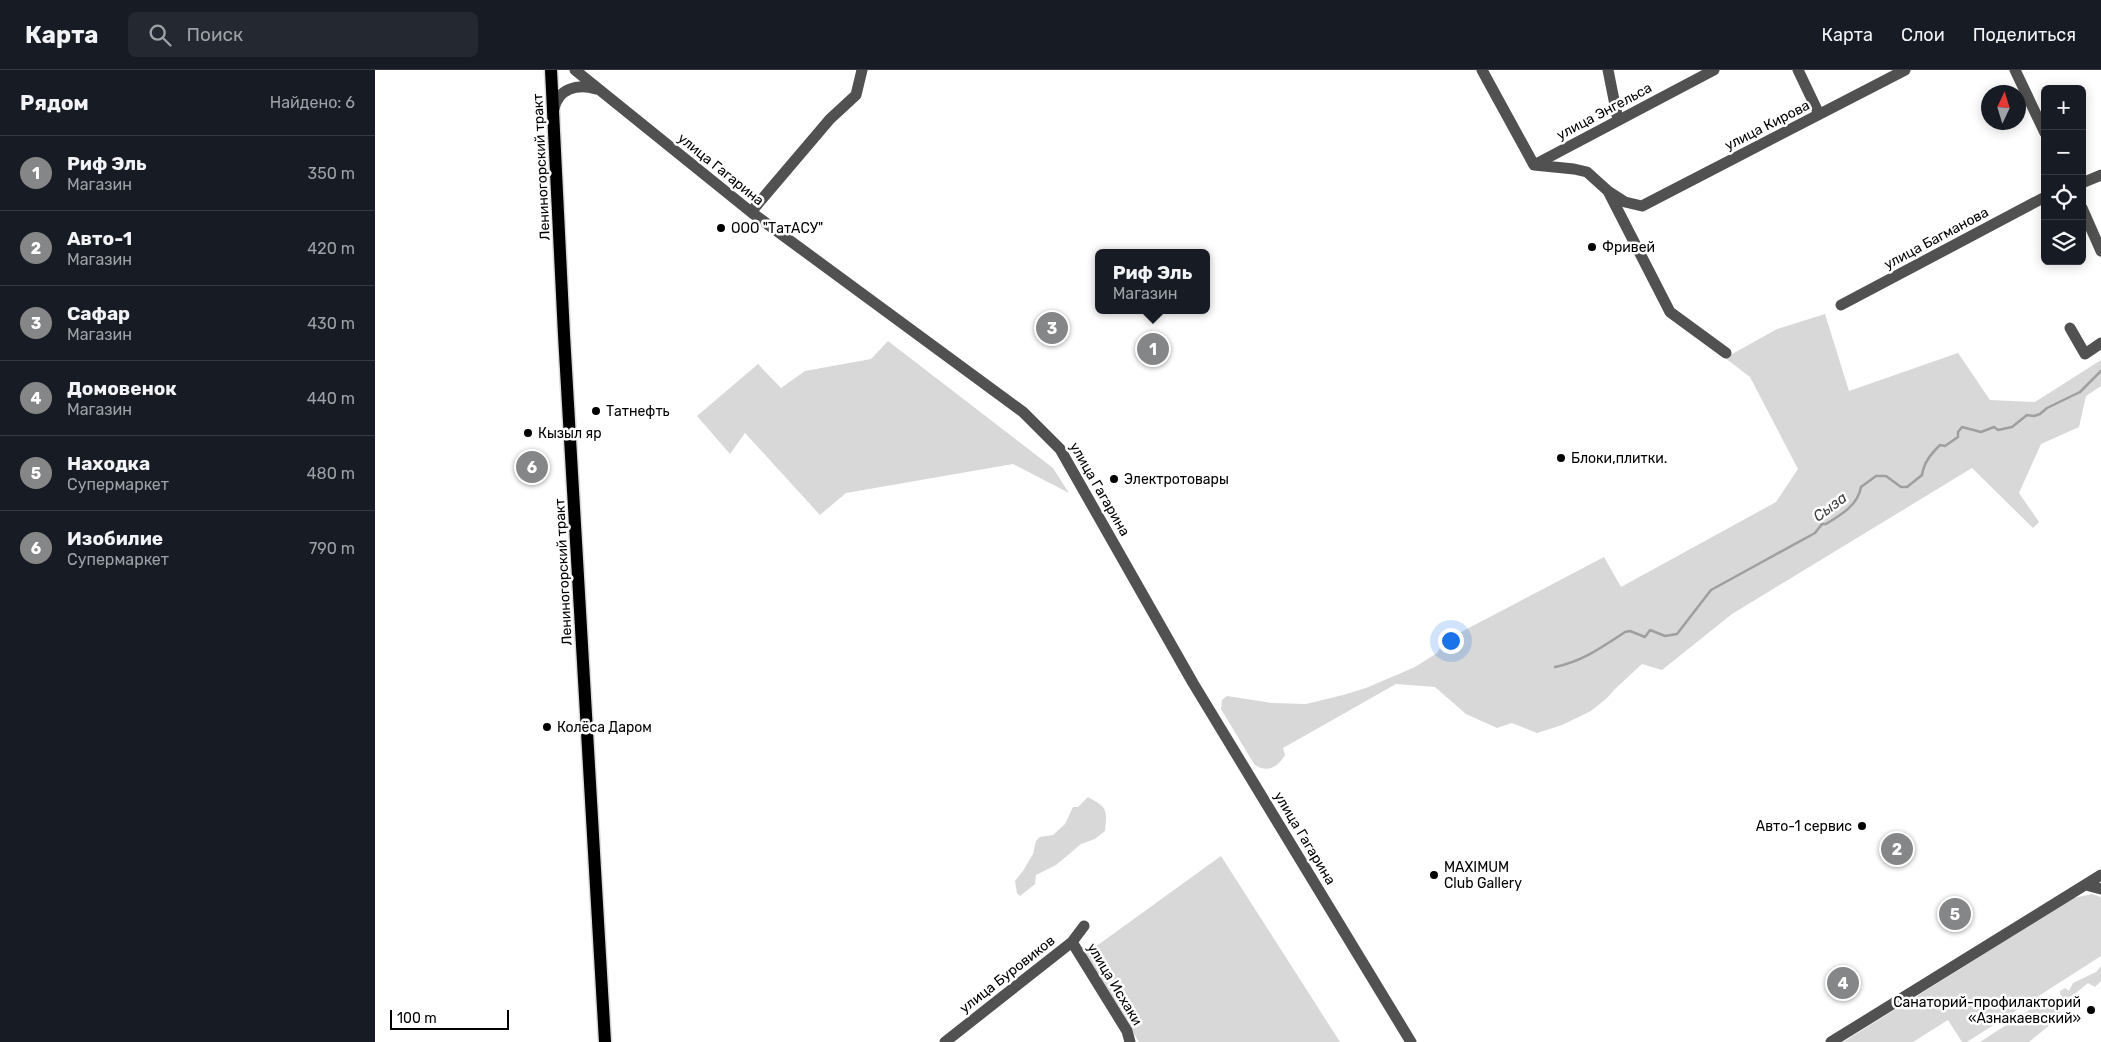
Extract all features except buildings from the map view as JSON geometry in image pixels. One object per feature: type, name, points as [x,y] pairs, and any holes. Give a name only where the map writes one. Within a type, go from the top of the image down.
[{"type":"main road","name":"Лениногорский тракт","points":[[551,70],[564,335],[605,1042]]},
{"type":"street","name":"улица Гагарина","points":[[575,70],[751,212],[1023,412],[1061,449],[1193,682],[1411,1042]]},
{"type":"street","points":[[751,212],[830,119],[857,95],[861,70]]},
{"type":"street","points":[[1482,70],[1534,165],[1587,172],[1608,191],[1670,312],[1726,352]]},
{"type":"street","points":[[1607,70],[1618,120]]},
{"type":"street","name":"улица Энгельса","points":[[1534,165],[1714,70]]},
{"type":"street","points":[[1798,70],[1819,114]]},
{"type":"street","name":"улица Кирова","points":[[1608,191],[1625,202],[1642,206],[1905,70]]},
{"type":"street","points":[[2015,70],[2044,130]]},
{"type":"street","name":"улица Гагарина","points":[[553,115],[559,96],[568,89],[585,86],[604,94]]},
{"type":"street","points":[[2086,181],[2101,174]]},
{"type":"street","name":"улица Багманова","points":[[1841,305],[2041,199]]},
{"type":"street","points":[[2086,217],[2101,251]]},
{"type":"street","points":[[2069,328],[2085,354],[2101,343]]},
{"type":"street","points":[[1831,1042],[2101,875]]},
{"type":"street","points":[[2086,885],[2101,889]]},
{"type":"street","name":"улица Буровиков","points":[[945,1042],[1072,942],[1084,926]]},
{"type":"street","name":"улица Исхаки","points":[[1072,942],[1127,1031],[1130,1042]]},
{"type":"shaded area","points":[[1825,314],[1849,391],[1958,353],[1990,400],[2035,402],[2101,360],[2101,386],[2086,396],[2079,427],[2041,444],[2019,493],[2039,522],[2033,528],[1972,468],[1732,614],[1662,670],[1642,664],[1591,711],[1562,725],[1537,733],[1512,723],[1497,728],[1466,714],[1435,687],[1396,684],[1283,748],[1285,755],[1276,766],[1263,769],[1254,764],[1221,709],[1222,700],[1227,696],[1272,703],[1306,704],[1366,688],[1415,667],[1437,653],[1444,641],[1604,557],[1621,587],[1776,502],[1798,469],[1750,377],[1725,358],[1777,329]]},
{"type":"shaded area","points":[[888,341],[1053,468],[1069,493],[1013,464],[846,493],[820,515],[745,433],[730,454],[697,416],[758,364],[781,388],[805,371],[871,359]]},
{"type":"shaded area","points":[[1088,797],[1105,810],[1105,831],[1095,839],[1081,844],[1056,865],[1036,875],[1035,884],[1020,896],[1017,893],[1015,881],[1033,854],[1036,841],[1040,837],[1053,835],[1065,824],[1073,807],[1078,807]]},
{"type":"shaded area","points":[[1221,856],[1340,1042],[1139,1042],[1084,955]]},
{"type":"shaded area","points":[[2092,894],[2101,897],[2101,956],[1967,1042],[1962,1042],[1948,1020],[1913,1042],[1843,1042],[2074,898]]},
{"type":"shaded area","points":[[2101,966],[2101,981],[2095,987],[2088,983],[2066,1001],[2060,994],[2060,991],[2065,988],[2069,991],[2073,983],[2096,972]]},
{"type":"shaded area","points":[[2051,996],[2062,1015],[2029,1042],[1980,1042]]},
{"type":"waterway","name":"Сыза","points":[[1555,667],[1583,657],[1625,632],[1630,631],[1645,637],[1650,630],[1665,636],[1677,634],[1711,590],[1815,533],[1822,524],[1826,524],[1848,509],[1856,499],[1861,487],[1876,476],[1886,476],[1901,487],[1907,487],[1922,475],[1926,462],[1940,445],[1945,446],[1958,437],[1958,432],[1962,427],[1981,432],[1994,427],[1998,430],[2012,427],[2027,415],[2034,416],[2040,414],[2047,408],[2080,392],[2101,371]]},
{"type":"place","name":"ООО \"ТатАСУ\"","points":[[721,228]]},
{"type":"place","name":"Фривей","points":[[1592,247]]},
{"type":"place","name":"Сафар","points":[[1052,328]]},
{"type":"place","name":"Риф Эль","points":[[1153,349]]},
{"type":"place","name":"Татнефть","points":[[596,411]]},
{"type":"place","name":"Кызыл яр","points":[[528,433]]},
{"type":"place","name":"Блоки,плитки.","points":[[1561,458]]},
{"type":"place","name":"Изобилие","points":[[532,467]]},
{"type":"place","name":"Электротовары","points":[[1114,479]]},
{"type":"place","name":"Колёса Даром","points":[[547,727]]},
{"type":"place","name":"Авто-1 сервис","points":[[1862,826]]},
{"type":"place","name":"Авто-1","points":[[1897,849]]},
{"type":"place","name":"MAXIMUM Club Gallery","points":[[1434,875]]},
{"type":"place","name":"Находка","points":[[1955,914]]},
{"type":"place","name":"Домовенок","points":[[1843,983]]},
{"type":"place","name":"Санаторий-профилакторий «Азнакаевский»","points":[[2091,1010]]}]
